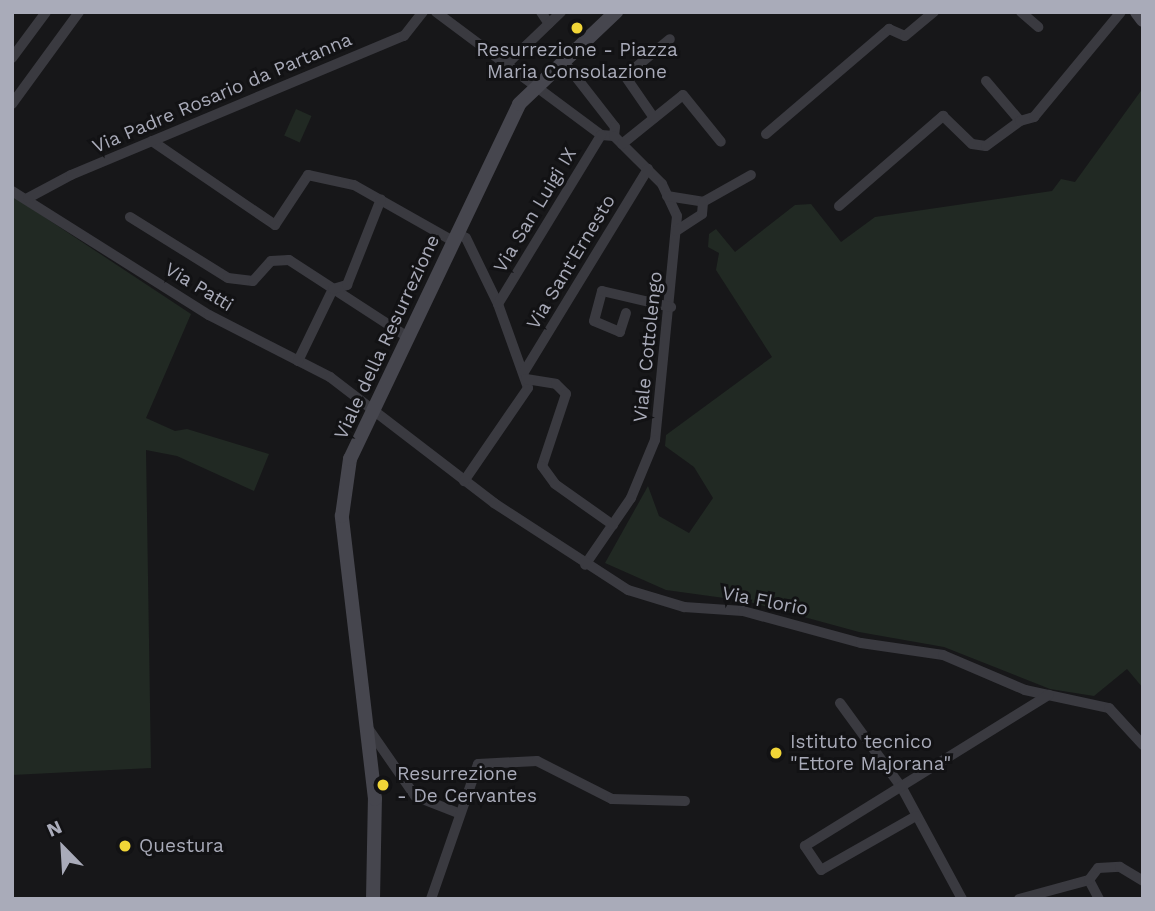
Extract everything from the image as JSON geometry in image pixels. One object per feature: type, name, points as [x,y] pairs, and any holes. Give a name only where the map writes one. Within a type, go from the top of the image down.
[{"type":"street","points":[[12,58],[46,12]]},
{"type":"street","points":[[12,104],[79,12]]},
{"type":"street","name":"Via Padre Rosario da Partanna","points":[[28,198],[152,141],[404,36],[423,12]]},
{"type":"street","points":[[436,12],[601,135],[618,140],[654,118],[683,95],[721,142]]},
{"type":"street","points":[[541,12],[548,24]]},
{"type":"street","points":[[508,64],[561,12]]},
{"type":"street","points":[[766,134],[889,29],[905,36],[934,12]]},
{"type":"street","points":[[1021,12],[1038,27]]},
{"type":"street","points":[[839,206],[943,116],[972,144],[986,146],[1020,121],[1034,117],[1121,12]]},
{"type":"street","points":[[1137,12],[1143,20]]},
{"type":"street","name":"Viale della Resurrezione","points":[[373,899],[377,826],[342,516],[350,459],[371,406],[519,104],[609,14]]},
{"type":"street","points":[[654,118],[625,76],[670,39]]},
{"type":"street","name":"Viale Cottolengo","points":[[562,59],[615,127],[618,140],[648,169],[667,196],[676,231],[671,307],[655,440],[631,498],[587,566]]},
{"type":"street","points":[[986,81],[1020,121]]},
{"type":"street","name":"Via San Luigi IX","points":[[498,304],[601,135]]},
{"type":"street","points":[[152,141],[275,225],[308,175],[354,185],[455,237],[466,238],[498,304],[525,376],[556,384],[566,394],[542,466],[555,484],[613,525]]},
{"type":"street","name":"Via Sant'Ernesto","points":[[464,481],[528,388],[525,376],[648,169]]},
{"type":"street","points":[[667,196],[703,202],[751,175]]},
{"type":"street","name":"Via Patti","points":[[12,191],[28,198],[209,315],[298,361],[371,406]]},
{"type":"street","points":[[298,361],[332,289],[347,285],[381,199]]},
{"type":"street","points":[[676,231],[702,214],[703,202]]},
{"type":"street","points":[[130,218],[228,278],[253,281],[271,261],[284,258],[407,336]]},
{"type":"street","points":[[626,313],[620,332],[594,321],[602,291],[671,307]]},
{"type":"street","name":"Via Florio","points":[[371,406],[464,481],[587,566],[628,590],[684,607],[743,611],[861,643],[943,655],[1049,695],[1109,708],[1143,745]]},
{"type":"street","points":[[916,816],[821,870],[805,846],[1049,695]]},
{"type":"street","points":[[840,703],[902,788],[962,899]]},
{"type":"street","points":[[366,726],[415,796],[458,813]]},
{"type":"street","points":[[431,899],[472,771],[485,763],[537,761],[612,799],[685,801]]},
{"type":"street","points":[[1019,899],[1089,880],[1098,868],[1120,867],[1143,881]]},
{"type":"street","points":[[1089,880],[1099,899]]},
{"type":"shaded area","points":[[1143,88],[1143,688],[1127,669],[1094,696],[1050,689],[944,647],[859,632],[746,601],[666,590],[605,563],[648,486],[659,516],[689,533],[713,498],[694,467],[665,446],[666,435],[772,357],[716,270],[719,253],[708,247],[709,234],[716,229],[735,252],[795,205],[811,204],[841,242],[875,217],[1052,191],[1061,179],[1075,182]]},
{"type":"shaded area","points":[[296,109],[312,116],[300,142],[284,135]]},
{"type":"shaded area","points":[[14,197],[191,314],[146,418],[175,431],[187,429],[269,454],[254,491],[177,456],[146,450],[151,768],[12,775]]},
{"type":"place","name":"Resurrezione - Piazza Maria Consolazione","points":[[577,28]]},
{"type":"place","name":"Istituto tecnico \"Ettore Majorana\"","points":[[776,753]]},
{"type":"place","name":"Resurrezione - De Cervantes","points":[[383,785]]},
{"type":"place","name":"Questura","points":[[125,846]]}]
